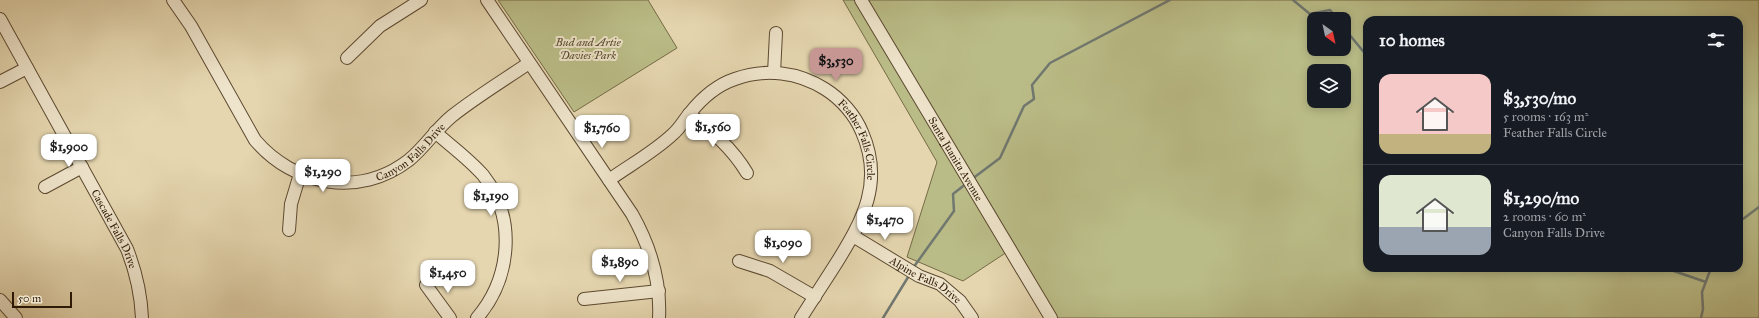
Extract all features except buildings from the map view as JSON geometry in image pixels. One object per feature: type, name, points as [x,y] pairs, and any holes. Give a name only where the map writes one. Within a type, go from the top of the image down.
[{"type":"street","name":"Canyon Falls Drive","points":[[173,0],[191,26],[255,140],[275,160],[300,174],[316,180],[334,182],[368,180],[384,174],[409,160],[453,115],[529,63]]},
{"type":"street","points":[[347,58],[380,26],[421,0]]},
{"type":"street","points":[[487,0],[609,180],[641,230],[652,260],[659,291],[659,318]]},
{"type":"street","name":"Santa Juanita Avenue","points":[[861,0],[1051,318]]},
{"type":"street","name":"Cascade Falls Drive","points":[[0,19],[127,249],[133,264],[140,293],[142,318]]},
{"type":"street","points":[[774,73],[776,33]]},
{"type":"street","points":[[0,82],[27,68]]},
{"type":"street","name":"Feather Falls Circle","points":[[609,180],[664,142],[674,133],[699,102],[721,85],[748,75],[774,73],[803,78],[828,91],[844,104],[860,128],[870,154],[872,175],[868,201],[859,225],[801,318]]},
{"type":"street","points":[[689,114],[722,140],[733,152],[747,173]]},
{"type":"street","points":[[435,132],[472,163],[483,176],[498,200],[504,222],[506,246],[504,268],[490,300],[477,318]]},
{"type":"street","points":[[45,187],[82,167]]},
{"type":"street","points":[[289,230],[291,204],[300,174]]},
{"type":"street","name":"Alpine Falls Drive","points":[[853,236],[919,276],[940,284],[960,301],[972,318]]},
{"type":"street","points":[[739,261],[770,271],[815,297]]},
{"type":"street","points":[[426,285],[450,318]]},
{"type":"street","points":[[584,299],[659,291]]},
{"type":"street","points":[[0,300],[16,318]]},
{"type":"green space","name":"Bud and Artie Davies Park","points":[[498,0],[648,0],[677,48],[574,112]]},
{"type":"green space","points":[[843,0],[1759,0],[1759,318],[1050,318],[1007,252],[963,281],[907,257],[937,162]]},
{"type":"waterway","points":[[972,179],[1000,158],[1024,106],[1034,99],[1032,85],[1050,63],[1170,0]]},
{"type":"waterway","points":[[1293,0],[1308,12]]},
{"type":"waterway","points":[[1320,12],[1330,10],[1332,12]]},
{"type":"waterway","points":[[1351,37],[1363,51]]},
{"type":"waterway","points":[[913,268],[954,211],[953,194],[967,183]]},
{"type":"waterway","points":[[1743,219],[1759,207]]},
{"type":"waterway","points":[[1677,272],[1706,282]]},
{"type":"waterway","points":[[1701,318],[1703,309],[1702,292],[1710,272]]},
{"type":"waterway","points":[[883,318],[910,274]]}]
